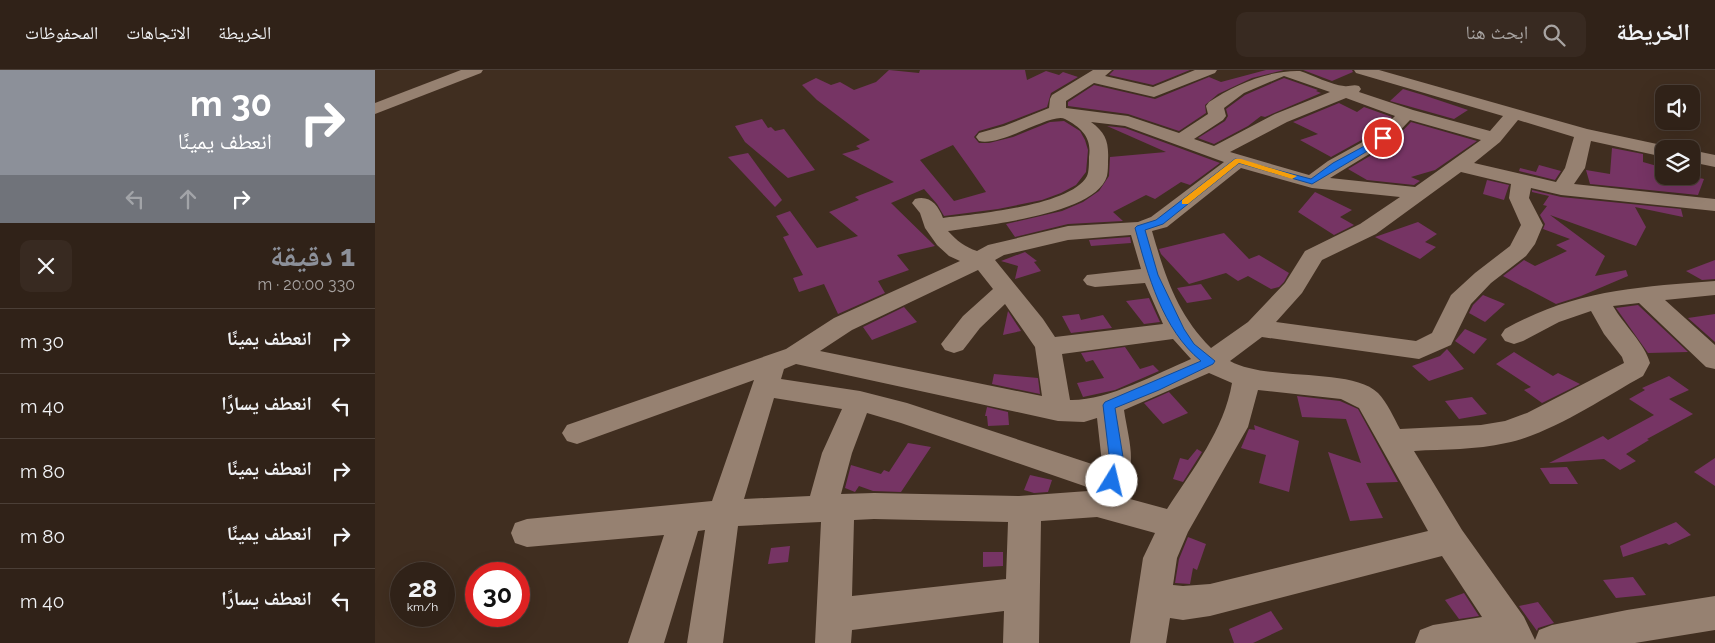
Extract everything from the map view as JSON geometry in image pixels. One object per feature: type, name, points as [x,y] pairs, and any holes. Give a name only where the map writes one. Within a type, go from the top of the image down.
[{"type":"street","points":[[375,109],[475,70]]},
{"type":"street","points":[[935,226],[1036,211],[1055,205],[1086,190],[1097,177],[1099,145],[1093,132],[1063,114],[1058,108],[1058,99],[1098,74],[1154,92],[1209,70]]},
{"type":"street","points":[[1182,139],[1217,116],[1215,106],[1230,96],[1283,70],[1407,114],[1494,138]]},
{"type":"street","points":[[1362,70],[1584,134],[1655,149]]},
{"type":"street","points":[[1216,152],[1281,118],[1345,93],[1380,75]]},
{"type":"street","points":[[985,137],[1063,114],[1123,120],[1238,160],[1312,182],[1418,193]]},
{"type":"street","points":[[1312,182],[1335,165],[1383,138],[1407,114]]},
{"type":"street","points":[[778,368],[1058,410],[1084,411],[1109,405],[1155,387],[1209,361],[1233,347],[1257,328],[1294,288],[1313,256],[1368,230],[1418,193],[1459,166],[1494,138],[1514,114]]},
{"type":"street","points":[[1561,189],[1575,168],[1584,134]]},
{"type":"street","points":[[1700,158],[1715,161]]},
{"type":"street","points":[[577,433],[778,368],[843,324],[996,250],[1068,233],[1140,228],[1159,222],[1238,160]]},
{"type":"street","points":[[1459,166],[1561,189],[1715,205]]},
{"type":"street","points":[[1257,328],[1419,350],[1441,339],[1460,300],[1483,278],[1518,252],[1523,244],[1532,225],[1519,198],[1522,180]]},
{"type":"street","points":[[922,203],[933,215],[935,226],[955,250],[979,259],[988,266],[1034,325],[1048,347],[1058,410]]},
{"type":"street","points":[[1140,228],[1153,275],[1179,330],[1191,346],[1209,361],[1247,378],[1353,391],[1369,401],[1391,442],[1451,540],[1515,636],[1433,643]]},
{"type":"street","points":[[1095,280],[1153,275]]},
{"type":"street","points":[[1514,335],[1564,310],[1598,302],[1715,288]]},
{"type":"street","points":[[954,344],[970,322],[1007,291]]},
{"type":"street","points":[[1646,296],[1715,360]]},
{"type":"street","points":[[1391,442],[1481,436],[1515,430],[1537,421],[1634,369],[1637,363],[1635,355],[1613,328],[1598,302]]},
{"type":"street","points":[[1048,347],[1179,330]]},
{"type":"street","points":[[778,368],[860,401],[945,426],[1104,494],[1115,510],[1175,525]]},
{"type":"street","points":[[705,643],[724,513],[778,368]]},
{"type":"street","points":[[1147,643],[1160,558],[1175,525],[1234,427],[1243,399],[1247,378]]},
{"type":"street","points":[[860,401],[852,415],[830,473],[834,629],[1022,593]]},
{"type":"street","points":[[1104,494],[1117,463],[1109,405]]},
{"type":"street","points":[[527,533],[685,519],[724,513],[830,507],[1025,509],[1104,494]]},
{"type":"street","points":[[1021,643],[1025,509]]},
{"type":"street","points":[[646,643],[685,519]]},
{"type":"street","points":[[1154,599],[1183,603],[1210,600],[1451,540]]},
{"type":"street","points":[[1552,643],[1627,627],[1715,613]]},
{"type":"building","points":[[889,70],[919,73],[920,70],[1025,70],[1027,80],[1046,71],[1059,75],[1063,72],[1078,77],[1051,93],[1047,107],[979,131],[974,137],[979,143],[989,143],[1013,137],[1050,122],[1064,121],[1080,131],[1085,140],[1088,150],[1086,172],[1076,185],[1061,193],[1042,200],[998,209],[944,216],[937,204],[924,189],[891,203],[935,246],[897,255],[909,270],[878,281],[885,293],[838,314],[824,284],[799,292],[793,278],[803,275],[783,237],[789,235],[776,216],[790,211],[817,248],[858,236],[829,212],[859,200],[855,197],[894,182],[842,154],[860,149],[856,146],[870,140],[817,100],[802,85],[816,78],[831,85],[840,82],[854,90],[876,82]],"holes":[[[953,145],[986,192],[954,201],[920,160]]]},
{"type":"building","points":[[1114,70],[1190,70],[1153,85],[1109,75]]},
{"type":"building","points":[[1266,70],[1284,70],[1252,78],[1218,94],[1205,105],[1206,113],[1179,131],[1128,114],[1068,106],[1068,102],[1094,85],[1155,99],[1209,77],[1221,82]]},
{"type":"building","points":[[1303,70],[1352,70],[1353,72],[1332,81]]},
{"type":"building","points":[[1284,78],[1318,90],[1316,91],[1321,93],[1265,117],[1261,116],[1248,126],[1214,144],[1198,138],[1225,121],[1228,116],[1226,109],[1245,95]]},
{"type":"building","points":[[1403,89],[1468,110],[1454,119],[1390,101]]},
{"type":"building","points":[[1339,103],[1357,112],[1364,107],[1392,117],[1376,132],[1331,157],[1300,140],[1318,134],[1293,122]]},
{"type":"building","points":[[762,119],[768,128],[771,127],[775,131],[784,129],[815,170],[788,178],[745,142],[735,126]]},
{"type":"building","points":[[1411,122],[1477,141],[1435,170],[1411,177],[1420,181],[1414,185],[1367,180],[1348,169],[1390,144]]},
{"type":"building","points":[[1107,126],[1125,128],[1220,163],[1190,185],[1181,182],[1155,199],[1146,195],[1113,212],[1123,221],[1068,224],[1015,237],[1006,224],[1062,211],[1083,202],[1099,191],[1109,176],[1110,157],[1166,152]]},
{"type":"building","points":[[1612,148],[1643,154],[1643,162],[1655,165],[1655,185],[1700,185],[1700,178],[1704,179],[1698,195],[1590,184],[1586,170],[1610,174]]},
{"type":"building","points":[[748,153],[782,200],[775,207],[728,157]]},
{"type":"building","points":[[1539,165],[1561,171],[1555,180],[1519,171],[1520,168],[1536,172]]},
{"type":"building","points":[[1487,180],[1509,185],[1504,200],[1483,194]]},
{"type":"building","points":[[1532,190],[1561,197],[1681,209],[1683,217],[1635,207],[1646,227],[1636,246],[1550,215],[1605,256],[1595,276],[1626,270],[1628,276],[1581,296],[1556,304],[1503,276],[1524,260],[1535,266],[1567,251],[1556,245],[1570,239],[1543,229],[1545,224],[1540,215],[1547,206],[1543,205],[1549,196],[1532,192]]},
{"type":"building","points":[[1315,192],[1352,210],[1340,217],[1354,225],[1334,235],[1298,212]]},
{"type":"building","points":[[1418,222],[1437,234],[1425,242],[1436,247],[1420,259],[1375,237]]},
{"type":"building","points":[[1224,233],[1249,259],[1259,255],[1289,273],[1284,282],[1279,287],[1271,289],[1248,276],[1238,281],[1226,273],[1189,284],[1161,254],[1159,249]]},
{"type":"building","points":[[1130,237],[1131,243],[1091,246],[1089,240]]},
{"type":"building","points":[[1025,252],[1037,261],[1034,262],[1041,271],[1015,279],[1018,266],[1001,261]]},
{"type":"building","points":[[1715,260],[1715,279],[1702,280],[1686,271]]},
{"type":"building","points":[[1201,284],[1212,299],[1187,303],[1177,288]]},
{"type":"building","points":[[1483,295],[1505,304],[1485,322],[1469,313],[1473,305]]},
{"type":"building","points":[[1149,298],[1160,322],[1144,324],[1126,301]]},
{"type":"building","points":[[1638,305],[1688,352],[1648,353],[1616,308]]},
{"type":"building","points":[[904,307],[917,322],[872,340],[863,327]]},
{"type":"building","points":[[1008,311],[1021,331],[1003,335]]},
{"type":"building","points":[[1079,314],[1081,320],[1103,315],[1112,328],[1071,333],[1062,316]]},
{"type":"building","points":[[1715,314],[1715,342],[1688,318]]},
{"type":"building","points":[[1465,329],[1487,339],[1474,354],[1455,341]]},
{"type":"building","points":[[1125,347],[1140,369],[1153,365],[1159,371],[1115,390],[1083,397],[1077,383],[1104,378],[1093,360],[1086,362],[1081,353]]},
{"type":"building","points":[[1447,349],[1464,369],[1429,381],[1412,366],[1440,356]]},
{"type":"building","points":[[1514,352],[1553,376],[1558,373],[1580,384],[1542,403],[1524,390],[1531,387],[1496,364]]},
{"type":"building","points":[[994,374],[1038,378],[1040,394],[992,384]]},
{"type":"building","points":[[1669,376],[1689,390],[1669,399],[1693,414],[1647,439],[1649,440],[1626,454],[1636,461],[1620,470],[1604,459],[1549,463],[1603,436],[1608,440],[1654,415],[1629,399],[1645,390],[1642,388]]},
{"type":"building","points":[[1169,392],[1188,413],[1163,424],[1144,403]]},
{"type":"building","points":[[1297,396],[1340,401],[1358,409],[1398,482],[1366,483],[1383,518],[1350,521],[1328,452],[1361,463],[1346,419],[1302,417]]},
{"type":"building","points":[[1472,397],[1487,414],[1459,419],[1445,401]]},
{"type":"building","points":[[987,407],[1008,412],[1009,425],[988,426],[987,416],[985,416]]},
{"type":"building","points":[[1254,425],[1299,441],[1289,492],[1259,483],[1266,455],[1241,448],[1249,429],[1255,430]]},
{"type":"building","points":[[908,443],[931,447],[901,492],[873,491],[859,486],[855,492],[845,488],[851,465],[881,474],[884,470],[889,472]]},
{"type":"building","points":[[1197,449],[1202,452],[1183,482],[1173,479],[1180,458],[1188,460]]},
{"type":"building","points":[[1715,458],[1715,486],[1694,472]]},
{"type":"building","points":[[1567,467],[1578,484],[1550,484],[1540,468]]},
{"type":"building","points":[[1030,475],[1052,480],[1048,492],[1034,493],[1024,490]]},
{"type":"building","points":[[1676,522],[1691,535],[1669,545],[1666,543],[1623,557],[1620,546]]},
{"type":"building","points":[[1188,537],[1206,544],[1197,570],[1193,568],[1190,584],[1175,583],[1179,559]]},
{"type":"building","points":[[790,546],[788,562],[768,564],[771,548]]},
{"type":"building","points":[[983,552],[1003,552],[1003,566],[983,567]]},
{"type":"building","points":[[1633,577],[1646,595],[1616,598],[1603,580]]},
{"type":"building","points":[[1464,593],[1479,616],[1459,619],[1445,600]]},
{"type":"building","points":[[1538,602],[1554,623],[1538,628],[1537,631],[1519,606]]},
{"type":"building","points":[[1271,611],[1283,629],[1253,643],[1234,643],[1229,629]]},
{"type":"slow traffic","points":[[1185,202],[1238,160],[1292,176]]},
{"type":"route","points":[[1112,481],[1117,463],[1109,405],[1155,387],[1209,361],[1191,346],[1179,330],[1153,275],[1140,228],[1159,222],[1238,160],[1312,182],[1335,165],[1383,138]]}]
